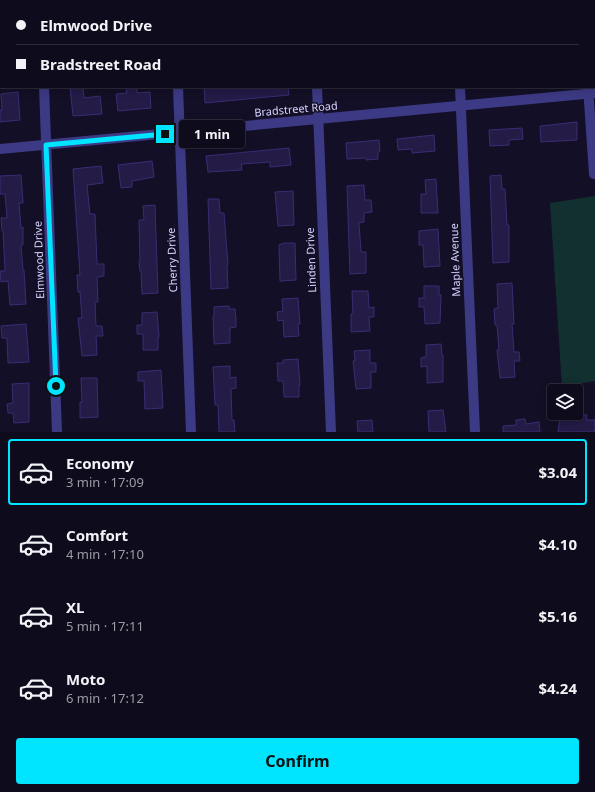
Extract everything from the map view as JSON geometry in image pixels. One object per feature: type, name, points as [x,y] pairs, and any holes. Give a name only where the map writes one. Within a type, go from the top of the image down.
[{"type":"street","name":"Elmwood Drive","points":[[44,88],[57,432]]},
{"type":"street","name":"Cherry Drive","points":[[178,88],[192,432]]},
{"type":"street","name":"Linden Drive","points":[[317,88],[331,432]]},
{"type":"street","name":"Maple Avenue","points":[[460,88],[474,432]]},
{"type":"street","name":"Bradstreet Road","points":[[0,149],[461,106],[591,91]]},
{"type":"street","points":[[591,91],[595,174]]},
{"type":"green space","points":[[595,196],[595,381],[578,384],[562,384],[550,203]]},
{"type":"building","points":[[70,88],[83,88],[84,98],[100,96],[102,114],[73,116]]},
{"type":"building","points":[[126,88],[137,88],[137,93],[150,92],[151,108],[118,111],[116,94],[127,93]]},
{"type":"building","points":[[204,88],[288,88],[289,95],[205,103]]},
{"type":"building","points":[[18,92],[20,120],[0,122],[0,110],[2,110],[1,94]]},
{"type":"building","points":[[577,122],[577,140],[541,142],[540,126]]},
{"type":"building","points":[[522,128],[523,139],[509,140],[509,145],[490,146],[489,130]]},
{"type":"building","points":[[434,135],[435,151],[412,153],[412,149],[398,150],[397,139]]},
{"type":"building","points":[[379,140],[380,151],[378,152],[378,159],[347,159],[346,143]]},
{"type":"building","points":[[289,148],[291,165],[270,167],[270,162],[241,164],[242,170],[208,172],[206,156]]},
{"type":"building","points":[[152,161],[154,177],[132,181],[132,187],[121,188],[118,165]]},
{"type":"building","points":[[101,166],[103,183],[87,185],[90,214],[95,214],[97,264],[104,264],[104,276],[97,277],[98,302],[95,302],[96,326],[102,326],[103,336],[96,336],[97,355],[82,356],[78,318],[82,318],[80,292],[78,292],[77,275],[80,275],[73,169]]},
{"type":"building","points":[[21,175],[23,203],[19,203],[21,228],[23,227],[23,245],[21,245],[26,304],[10,305],[8,281],[1,282],[0,271],[5,271],[1,218],[7,218],[5,194],[0,194],[0,176]]},
{"type":"building","points":[[501,175],[502,189],[505,189],[507,225],[509,225],[509,262],[493,263],[490,176]]},
{"type":"building","points":[[436,179],[438,213],[421,213],[421,194],[426,194],[425,180]]},
{"type":"building","points":[[364,185],[365,200],[371,200],[372,212],[364,213],[364,222],[359,223],[361,252],[366,252],[366,273],[350,274],[347,186]]},
{"type":"building","points":[[293,191],[294,225],[278,226],[275,192]]},
{"type":"building","points":[[208,199],[219,199],[220,213],[224,213],[228,265],[228,288],[211,289]]},
{"type":"building","points":[[155,205],[158,293],[142,294],[139,262],[139,220],[144,220],[143,206]]},
{"type":"building","points":[[438,229],[440,266],[424,267],[423,245],[419,245],[419,231]]},
{"type":"building","points":[[284,243],[295,243],[296,280],[280,281],[279,245]]},
{"type":"building","points":[[512,283],[514,352],[519,352],[520,361],[514,361],[515,377],[500,378],[497,350],[499,350],[497,325],[495,325],[494,309],[498,308],[497,284]]},
{"type":"building","points":[[424,286],[439,286],[439,295],[441,295],[440,323],[425,324],[424,307],[419,307],[419,298],[424,298]]},
{"type":"building","points":[[352,291],[368,291],[369,308],[374,307],[374,317],[369,317],[370,331],[351,332],[351,314],[353,314]]},
{"type":"building","points":[[298,298],[300,324],[298,324],[299,336],[284,337],[283,320],[278,321],[277,312],[283,311],[282,299]]},
{"type":"building","points":[[229,306],[229,309],[235,309],[236,318],[236,327],[230,328],[230,343],[214,344],[214,307]]},
{"type":"building","points":[[157,312],[159,337],[158,350],[143,350],[143,334],[137,334],[137,325],[142,325],[142,313]]},
{"type":"building","points":[[26,324],[29,362],[8,363],[7,338],[2,338],[1,326]]},
{"type":"building","points":[[441,344],[443,355],[443,382],[427,383],[427,366],[421,367],[421,358],[426,357],[426,345]]},
{"type":"building","points":[[370,350],[370,363],[376,363],[376,372],[371,372],[371,388],[356,389],[353,361],[355,361],[354,351]]},
{"type":"building","points":[[298,359],[300,385],[299,397],[284,397],[283,381],[278,381],[277,363],[283,363],[283,360]]},
{"type":"building","points":[[230,366],[230,378],[236,377],[236,388],[231,389],[232,420],[234,420],[235,432],[219,432],[218,405],[215,405],[213,367]]},
{"type":"building","points":[[161,370],[163,408],[145,409],[144,381],[138,381],[138,372]]},
{"type":"building","points":[[81,378],[97,378],[98,417],[80,418],[80,402],[82,402]]},
{"type":"building","points":[[29,383],[29,422],[14,423],[13,413],[8,413],[7,404],[13,403],[12,384]]},
{"type":"building","points":[[443,410],[446,432],[429,432],[428,411]]},
{"type":"building","points":[[583,415],[587,415],[586,420],[595,420],[595,432],[558,432],[560,420],[583,420]]},
{"type":"building","points":[[525,419],[526,424],[539,422],[540,432],[503,432],[503,426],[516,425],[516,420]]},
{"type":"building","points":[[372,420],[373,432],[358,432],[357,421]]},
{"type":"route","points":[[56,386],[46,145],[165,134]]}]
